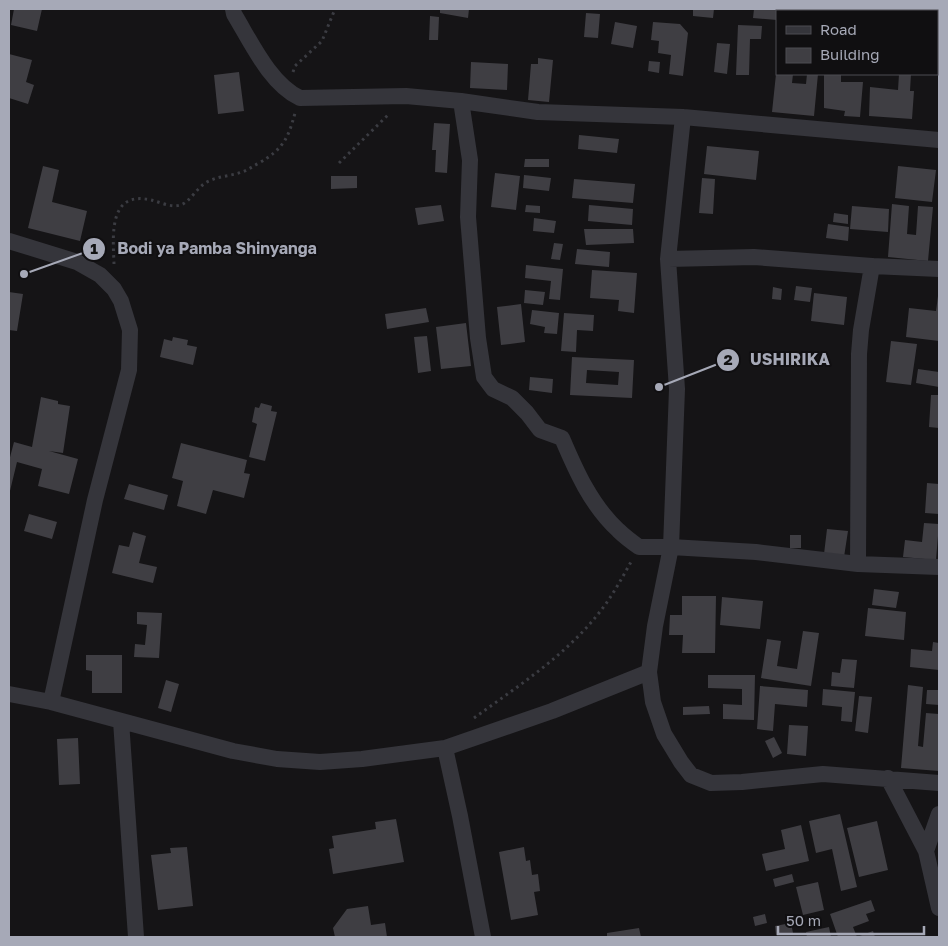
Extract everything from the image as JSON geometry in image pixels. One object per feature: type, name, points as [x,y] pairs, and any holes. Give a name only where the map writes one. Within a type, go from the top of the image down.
[{"type":"street","points":[[233,9],[234,14],[270,72],[294,95],[406,96],[461,101],[538,112],[683,117],[939,140]]},
{"type":"street","points":[[461,101],[470,160],[468,217],[478,338],[484,377],[493,389],[512,398],[540,430],[562,438],[574,466],[593,501],[617,530],[639,547],[756,552],[858,564],[939,566]]},
{"type":"street","points":[[683,117],[668,259],[677,388],[671,547],[655,626],[649,672],[653,702],[664,734],[691,775],[711,783],[823,774],[939,783]]},
{"type":"street","points":[[9,241],[77,262],[100,275],[114,289],[122,302],[130,330],[129,370],[95,500],[51,702]]},
{"type":"street","points":[[668,259],[754,257],[939,269]]},
{"type":"street","points":[[858,564],[859,354],[861,330],[872,266]]},
{"type":"street","points":[[9,694],[51,702],[234,751],[320,762],[362,759],[445,748],[552,711],[649,672]]},
{"type":"street","points":[[121,721],[136,937]]},
{"type":"street","points":[[445,748],[460,816],[482,937]]},
{"type":"street","points":[[888,778],[926,852],[939,908]]},
{"type":"street","points":[[926,852],[939,814]]},
{"type":"path","points":[[114,289],[113,240],[116,217],[122,204],[129,199],[139,198],[169,205],[179,206],[185,204],[195,191],[209,181],[243,172],[276,152],[289,135],[294,95],[295,66],[322,41],[335,9]]},
{"type":"path","points":[[339,163],[406,96]]},
{"type":"path","points":[[473,719],[557,656],[582,632],[606,604],[639,547]]},
{"type":"building","points":[[14,9],[42,9],[37,31],[11,25]]},
{"type":"building","points":[[440,9],[469,9],[468,18],[440,13]]},
{"type":"building","points":[[693,9],[714,9],[713,18],[693,16]]},
{"type":"building","points":[[754,9],[779,9],[776,10],[776,20],[753,18]]},
{"type":"building","points":[[586,13],[600,14],[598,38],[584,37]]},
{"type":"building","points":[[430,16],[439,17],[438,40],[429,40]]},
{"type":"building","points":[[615,22],[637,26],[633,48],[611,44]]},
{"type":"building","points":[[653,22],[680,24],[688,33],[683,76],[669,74],[671,55],[658,53],[659,41],[651,40]]},
{"type":"building","points":[[738,25],[762,26],[761,39],[750,39],[749,75],[736,75]]},
{"type":"building","points":[[717,43],[730,44],[727,74],[714,72]]},
{"type":"building","points":[[9,54],[32,60],[26,82],[34,85],[28,104],[9,98]]},
{"type":"building","points":[[538,58],[553,60],[549,102],[528,100],[531,64],[538,64]]},
{"type":"building","points":[[649,61],[660,62],[659,73],[648,71]]},
{"type":"building","points":[[471,62],[508,64],[507,90],[470,88]]},
{"type":"building","points":[[239,72],[244,111],[218,114],[214,75]]},
{"type":"building","points":[[776,74],[793,75],[792,83],[806,84],[807,75],[818,75],[814,116],[772,112]]},
{"type":"building","points":[[824,75],[841,75],[841,82],[863,82],[860,117],[844,116],[845,111],[824,108]]},
{"type":"building","points":[[899,75],[911,75],[910,91],[914,91],[912,119],[869,116],[870,87],[898,90]]},
{"type":"building","points":[[434,123],[450,124],[447,173],[435,172],[436,150],[432,150]]},
{"type":"building","points":[[579,135],[619,139],[617,153],[578,149]]},
{"type":"building","points":[[707,146],[759,151],[756,180],[704,174]]},
{"type":"building","points":[[525,159],[549,159],[549,167],[524,167]]},
{"type":"building","points":[[43,166],[59,170],[52,202],[87,211],[80,241],[28,228]]},
{"type":"building","points":[[898,166],[936,170],[932,202],[895,198]]},
{"type":"building","points":[[495,173],[520,176],[516,210],[491,207]]},
{"type":"building","points":[[524,175],[551,178],[549,191],[523,188]]},
{"type":"building","points":[[331,176],[357,176],[357,188],[331,189]]},
{"type":"building","points":[[702,178],[715,179],[713,214],[699,213]]},
{"type":"building","points":[[574,179],[635,184],[633,203],[572,198]]},
{"type":"building","points":[[892,204],[909,206],[907,234],[916,235],[918,206],[933,207],[928,261],[888,257]]},
{"type":"building","points":[[441,205],[444,221],[418,225],[415,208]]},
{"type":"building","points":[[526,205],[540,206],[540,213],[525,212]]},
{"type":"building","points":[[589,205],[633,209],[632,225],[588,221]]},
{"type":"building","points":[[852,206],[889,209],[888,232],[850,229]]},
{"type":"building","points":[[834,213],[848,215],[848,224],[833,222]]},
{"type":"building","points":[[534,218],[556,221],[554,233],[533,231]]},
{"type":"building","points":[[828,224],[849,227],[848,241],[826,238]]},
{"type":"building","points":[[584,229],[633,229],[634,243],[586,245]]},
{"type":"building","points":[[554,243],[563,244],[560,260],[551,259]]},
{"type":"building","points":[[577,249],[610,252],[609,267],[575,264]]},
{"type":"building","points":[[526,265],[563,269],[560,300],[549,299],[551,281],[525,278]]},
{"type":"building","points":[[592,270],[637,273],[634,313],[618,311],[619,300],[590,298]]},
{"type":"building","points":[[796,286],[812,288],[810,302],[794,300]]},
{"type":"building","points":[[773,287],[782,289],[781,300],[772,299]]},
{"type":"building","points":[[525,290],[545,292],[543,305],[524,303]]},
{"type":"building","points":[[9,292],[23,294],[17,331],[9,330]]},
{"type":"building","points":[[814,293],[847,297],[844,325],[811,321]]},
{"type":"building","points":[[938,296],[939,341],[906,337],[909,308],[936,311]]},
{"type":"building","points":[[521,304],[525,342],[501,345],[497,307]]},
{"type":"building","points":[[426,308],[429,322],[387,329],[385,314]]},
{"type":"building","points":[[532,310],[559,313],[557,334],[544,333],[545,327],[530,324]]},
{"type":"building","points":[[564,313],[594,315],[593,331],[577,330],[576,352],[561,351]]},
{"type":"building","points":[[466,323],[471,366],[441,369],[436,327]]},
{"type":"building","points":[[427,336],[431,371],[418,373],[414,337]]},
{"type":"building","points":[[173,337],[188,340],[187,345],[197,347],[193,365],[160,357],[164,339],[172,341]]},
{"type":"building","points":[[891,341],[917,344],[911,385],[886,382]]},
{"type":"building","points":[[572,357],[634,360],[632,398],[570,395]],"holes":[[[587,370],[619,372],[618,385],[586,383]]]},
{"type":"building","points":[[918,369],[939,372],[939,387],[916,383]]},
{"type":"building","points":[[530,377],[553,379],[552,393],[529,390]]},
{"type":"building","points":[[931,395],[939,395],[939,428],[929,427]]},
{"type":"building","points":[[41,397],[58,401],[58,404],[70,406],[63,453],[49,451],[78,459],[69,494],[38,486],[42,469],[17,462],[9,495],[9,461],[14,442],[32,447]]},
{"type":"building","points":[[261,403],[272,406],[271,411],[277,412],[265,461],[249,457],[257,424],[252,422],[255,407],[259,408]]},
{"type":"building","points":[[181,443],[247,460],[244,473],[250,474],[244,498],[213,490],[206,514],[177,506],[183,481],[172,478]]},
{"type":"building","points":[[927,483],[939,484],[939,514],[925,513]]},
{"type":"building","points":[[129,484],[168,495],[164,510],[124,499]]},
{"type":"building","points":[[29,514],[57,522],[52,539],[24,531]]},
{"type":"building","points":[[924,523],[939,524],[936,560],[903,557],[905,540],[922,542]]},
{"type":"building","points":[[827,529],[848,531],[844,557],[824,554]]},
{"type":"building","points":[[133,532],[146,536],[139,563],[157,567],[153,583],[112,573],[119,545],[129,547]]},
{"type":"building","points":[[790,535],[801,535],[801,548],[790,548]]},
{"type":"building","points":[[874,589],[899,592],[896,608],[872,605]]},
{"type":"building","points":[[682,596],[716,596],[715,653],[682,653],[683,635],[669,635],[670,615],[682,615]]},
{"type":"building","points":[[722,597],[763,601],[760,629],[720,625]]},
{"type":"building","points":[[868,608],[906,612],[904,640],[865,636]]},
{"type":"building","points":[[137,612],[162,613],[159,658],[134,657],[135,644],[145,645],[147,625],[137,624]]},
{"type":"building","points":[[803,631],[819,633],[811,686],[761,678],[767,639],[781,641],[777,666],[797,669]]},
{"type":"building","points":[[933,642],[939,643],[939,670],[910,667],[911,649],[932,651]]},
{"type":"building","points":[[86,655],[122,655],[122,693],[92,693],[92,671],[86,670]]},
{"type":"building","points":[[842,659],[857,660],[854,688],[831,686],[832,672],[840,673]]},
{"type":"building","points":[[708,675],[755,675],[754,720],[723,719],[723,704],[742,705],[742,689],[708,688]]},
{"type":"building","points":[[166,680],[179,684],[171,712],[158,708]]},
{"type":"building","points":[[908,685],[923,687],[918,746],[923,747],[926,713],[939,714],[939,771],[901,768]]},
{"type":"building","points":[[760,686],[808,690],[807,707],[775,704],[773,731],[757,729]]},
{"type":"building","points":[[823,689],[855,692],[852,722],[841,721],[842,707],[822,705]]},
{"type":"building","points":[[927,690],[939,690],[939,705],[926,704]]},
{"type":"building","points":[[859,696],[872,697],[868,733],[855,731]]},
{"type":"building","points":[[709,706],[710,714],[683,715],[683,707]]},
{"type":"building","points":[[789,725],[808,726],[806,756],[787,754]]},
{"type":"building","points":[[774,737],[782,753],[773,758],[765,741]]},
{"type":"building","points":[[78,738],[80,784],[59,785],[57,739]]},
{"type":"building","points":[[840,814],[857,887],[841,891],[832,849],[816,853],[809,821]]},
{"type":"building","points":[[396,819],[404,862],[333,874],[329,849],[334,848],[332,836],[376,829],[375,822]]},
{"type":"building","points":[[877,821],[888,870],[859,877],[847,828]]},
{"type":"building","points":[[801,825],[809,861],[766,871],[762,854],[785,849],[781,830]]},
{"type":"building","points":[[187,847],[193,906],[158,910],[151,855],[171,853],[170,848]]},
{"type":"building","points":[[524,847],[526,861],[530,860],[532,875],[538,874],[540,891],[534,892],[538,915],[511,920],[499,852]]},
{"type":"building","points":[[792,874],[794,882],[775,887],[773,879]]},
{"type":"building","points":[[818,882],[824,910],[803,915],[796,887]]},
{"type":"building","points":[[871,900],[875,911],[866,914],[869,921],[853,927],[857,937],[838,937],[830,914]]},
{"type":"building","points":[[368,906],[371,925],[385,923],[387,937],[335,937],[333,928],[347,909]]},
{"type":"building","points":[[765,914],[767,923],[755,926],[753,917]]},
{"type":"building","points":[[791,923],[793,933],[776,935],[775,926]]},
{"type":"building","points":[[829,927],[831,937],[807,937],[806,932]]},
{"type":"building","points":[[639,928],[641,937],[607,937],[607,933]]},
{"type":"building","points":[[873,931],[875,937],[857,937]]},
{"type":"place","name":"Bodi ya Pamba Shinyanga","points":[[24,274]]},
{"type":"place","name":"USHIRIKA","points":[[659,387]]}]
